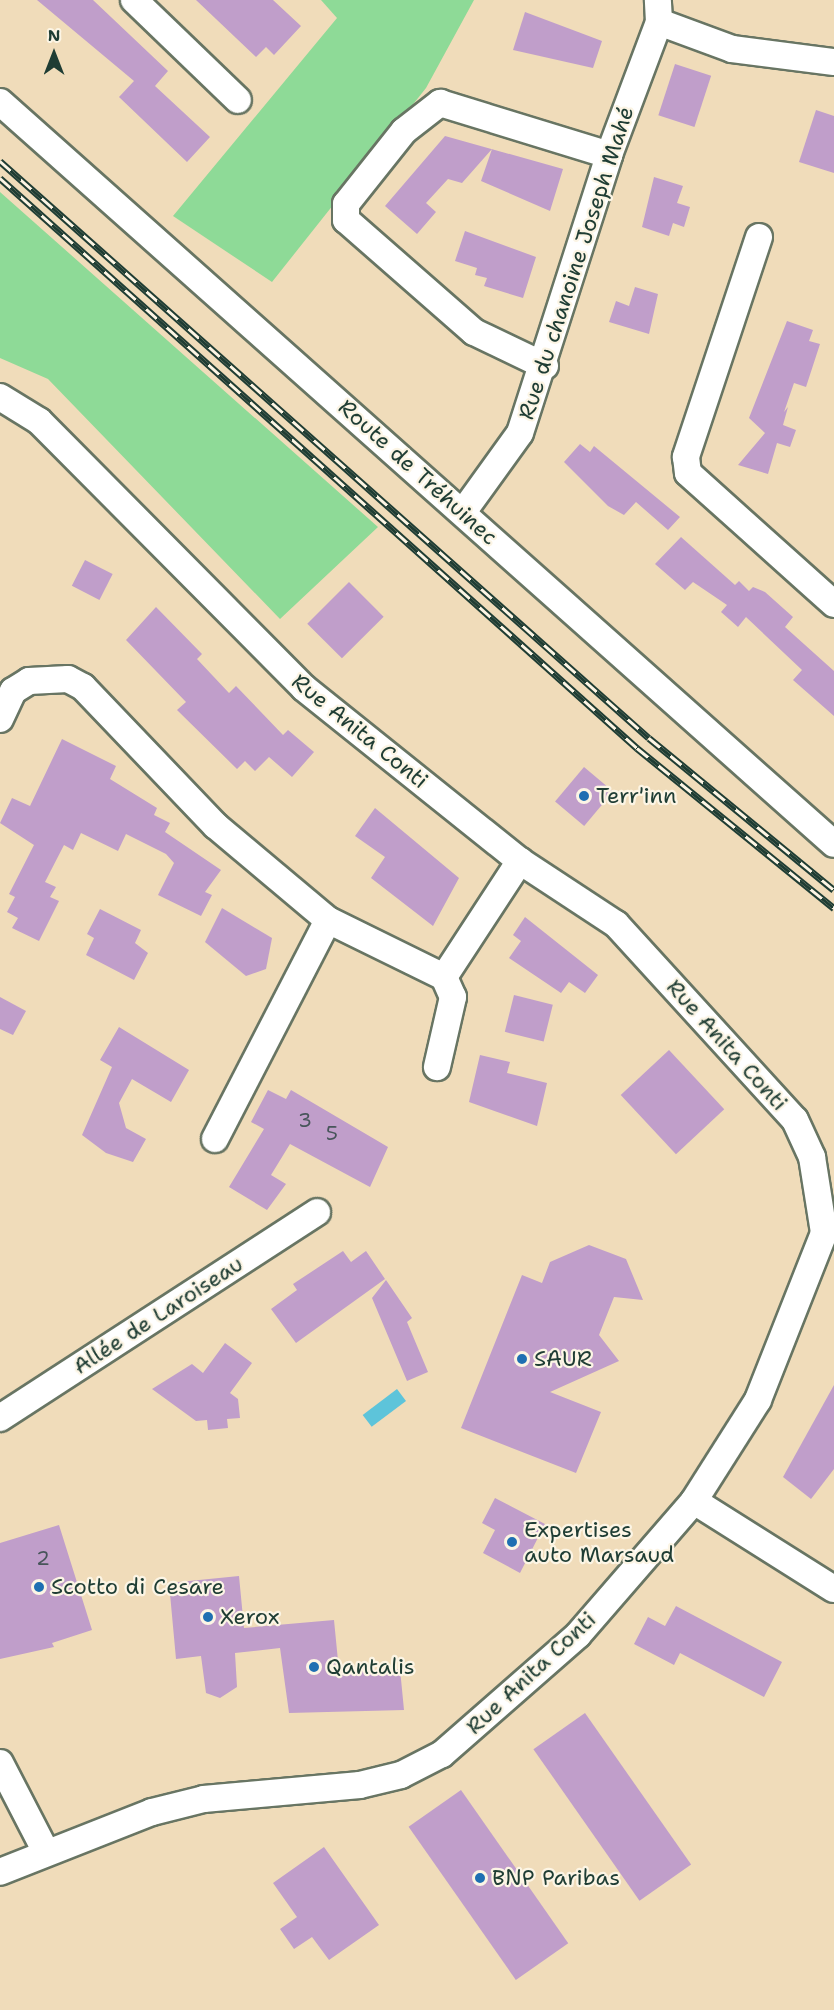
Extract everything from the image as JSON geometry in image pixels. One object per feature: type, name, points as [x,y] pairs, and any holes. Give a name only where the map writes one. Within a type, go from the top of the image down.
[{"type":"street","points":[[134,0],[238,100]]},
{"type":"street","points":[[658,11],[732,49],[834,62]]},
{"type":"street","name":"Rue du chanoine Joseph Mahé","points":[[464,512],[520,433],[545,366],[609,155],[658,11]]},
{"type":"street","name":"Route de Tréhuinec","points":[[0,102],[830,832]]},
{"type":"street","points":[[545,366],[474,332],[346,220],[346,204],[404,131],[440,103],[609,155]]},
{"type":"street","points":[[759,237],[686,457],[688,473],[834,604]]},
{"type":"street","name":"Rue Anita Conti","points":[[0,397],[39,421],[304,688],[520,861],[616,924],[780,1100],[812,1156],[829,1234],[758,1401],[694,1501],[578,1635],[442,1754],[401,1775],[360,1785],[204,1799],[45,1850],[0,1872]]},
{"type":"street","points":[[0,718],[13,691],[29,681],[58,678],[83,687],[216,826],[328,920],[444,977],[453,997],[437,1067]]},
{"type":"street","points":[[444,977],[520,861]]},
{"type":"street","points":[[215,1139],[328,920]]},
{"type":"street","name":"Allée de Laroiseau","points":[[0,1418],[317,1212]]},
{"type":"street","points":[[694,1501],[834,1589]]},
{"type":"street","points":[[0,1763],[45,1850]]},
{"type":"green space","points":[[321,0],[474,0],[426,88],[272,282],[173,216],[337,18]]},
{"type":"green space","points":[[0,192],[378,527],[280,619],[48,379],[0,358]]},
{"type":"water","points":[[397,1389],[406,1401],[372,1427],[363,1415]]},
{"type":"building","points":[[37,0],[93,0],[168,71],[155,86],[210,137],[187,162],[119,97],[134,81]]},
{"type":"building","points":[[196,0],[273,0],[301,26],[274,55],[266,47],[256,57]]},
{"type":"building","points":[[525,12],[602,41],[593,68],[513,50]]},
{"type":"building","points":[[675,64],[711,76],[694,127],[658,115]]},
{"type":"building","points":[[816,110],[834,116],[834,173],[799,162]]},
{"type":"building","points":[[445,136],[492,149],[462,183],[448,179],[426,203],[436,212],[417,234],[385,206]]},
{"type":"building","points":[[492,149],[563,169],[550,211],[481,181]]},
{"type":"building","points":[[654,177],[683,186],[677,203],[690,207],[684,227],[673,223],[669,236],[642,227]]},
{"type":"building","points":[[465,231],[536,257],[523,298],[484,286],[487,278],[475,275],[477,268],[455,261]]},
{"type":"building","points":[[635,287],[658,294],[649,334],[609,322],[616,301],[629,306]]},
{"type":"building","points":[[787,321],[813,330],[809,341],[820,344],[806,387],[794,383],[784,412],[788,407],[783,425],[796,430],[790,447],[777,443],[768,474],[738,465],[765,433],[749,418]]},
{"type":"building","points":[[580,444],[590,452],[594,446],[680,517],[668,530],[636,502],[624,515],[608,506],[564,462]]},
{"type":"building","points":[[681,537],[735,585],[739,581],[749,591],[753,587],[765,592],[793,617],[785,627],[834,671],[834,716],[793,680],[802,670],[746,617],[738,627],[721,612],[727,605],[693,582],[685,590],[655,564]]},
{"type":"building","points":[[85,560],[113,574],[99,600],[72,586]]},
{"type":"building","points":[[349,582],[384,617],[342,658],[307,624]]},
{"type":"building","points":[[156,607],[202,654],[197,659],[229,693],[236,686],[283,735],[288,730],[314,752],[292,777],[269,757],[255,771],[245,761],[237,769],[177,710],[186,702],[126,640]]},
{"type":"building","points":[[62,739],[116,766],[110,779],[157,808],[154,815],[170,823],[165,832],[221,870],[205,892],[212,895],[201,916],[158,895],[174,863],[166,854],[126,834],[118,851],[81,833],[73,850],[64,845],[45,882],[56,887],[50,897],[59,901],[39,941],[12,928],[18,918],[7,912],[15,897],[9,894],[34,845],[0,823],[12,798],[30,806]]},
{"type":"building","name":"Terr'inn","points":[[584,767],[613,791],[584,826],[555,801]]},
{"type":"building","points":[[375,808],[459,878],[433,926],[371,878],[385,857],[355,836]]},
{"type":"building","points":[[222,908],[272,938],[266,969],[246,976],[205,942]]},
{"type":"building","points":[[100,909],[141,930],[135,943],[148,953],[134,980],[86,955],[94,938],[87,934]]},
{"type":"building","points":[[525,917],[598,975],[585,993],[569,982],[561,993],[509,958],[521,941],[513,935]]},
{"type":"building","points":[[514,995],[553,1005],[544,1042],[505,1032]]},
{"type":"building","points":[[0,997],[26,1011],[13,1035],[0,1029]]},
{"type":"building","points":[[119,1027],[189,1070],[171,1102],[132,1079],[119,1103],[126,1128],[146,1139],[133,1162],[106,1153],[82,1135],[112,1067],[100,1060]]},
{"type":"building","points":[[669,1050],[724,1109],[676,1154],[621,1095]]},
{"type":"building","points":[[480,1055],[510,1062],[507,1073],[547,1083],[537,1126],[469,1102]]},
{"type":"building","points":[[268,1090],[286,1099],[291,1090],[388,1147],[370,1187],[290,1144],[271,1175],[286,1184],[267,1210],[229,1187],[264,1129],[251,1122]]},
{"type":"building","name":"SAUR","points":[[589,1245],[626,1259],[643,1300],[614,1297],[599,1335],[619,1361],[550,1392],[601,1412],[576,1473],[461,1428],[522,1275],[542,1283],[550,1262]]},
{"type":"building","points":[[343,1251],[351,1262],[366,1251],[385,1279],[296,1343],[271,1309],[297,1290],[293,1284]]},
{"type":"building","points":[[386,1280],[412,1318],[407,1322],[428,1372],[407,1381],[372,1298]]},
{"type":"building","points":[[225,1343],[252,1363],[230,1393],[238,1399],[240,1418],[227,1419],[228,1428],[208,1430],[207,1420],[196,1421],[152,1389],[192,1364],[203,1373]]},
{"type":"building","points":[[834,1385],[834,1469],[811,1499],[783,1477]]},
{"type":"building","name":"Expertises auto Marsaud","points":[[495,1498],[545,1524],[520,1573],[483,1553],[495,1530],[482,1523]]},
{"type":"building","name":"Scotto di Cesare","points":[[59,1525],[92,1630],[52,1643],[54,1647],[0,1659],[0,1543]]},
{"type":"building","points":[[239,1576],[244,1628],[334,1620],[339,1671],[400,1669],[404,1710],[289,1713],[280,1648],[235,1653],[237,1687],[220,1698],[206,1693],[201,1656],[176,1659],[169,1583]]},
{"type":"building","points":[[676,1606],[782,1662],[764,1697],[680,1653],[674,1665],[634,1644],[648,1617],[665,1626]]},
{"type":"building","points":[[585,1713],[691,1865],[640,1901],[533,1749]]},
{"type":"building","name":"BNP Paribas","points":[[461,1790],[568,1943],[516,1980],[409,1827]]},
{"type":"building","points":[[324,1847],[379,1925],[329,1960],[312,1937],[294,1949],[280,1929],[297,1917],[273,1883]]},
{"type":"railway","points":[[0,161],[649,738],[834,890]]},
{"type":"railway","points":[[0,178],[637,748],[834,908]]},
{"type":"place","name":"Terr'inn","points":[[584,796]]},
{"type":"place","name":"SAUR","points":[[522,1359]]},
{"type":"place","name":"Expertises auto Marsaud","points":[[512,1542]]},
{"type":"place","name":"Scotto di Cesare","points":[[39,1587]]},
{"type":"place","name":"Xerox","points":[[208,1617]]},
{"type":"place","name":"Qantalis","points":[[314,1667]]},
{"type":"place","name":"BNP Paribas","points":[[480,1878]]}]
